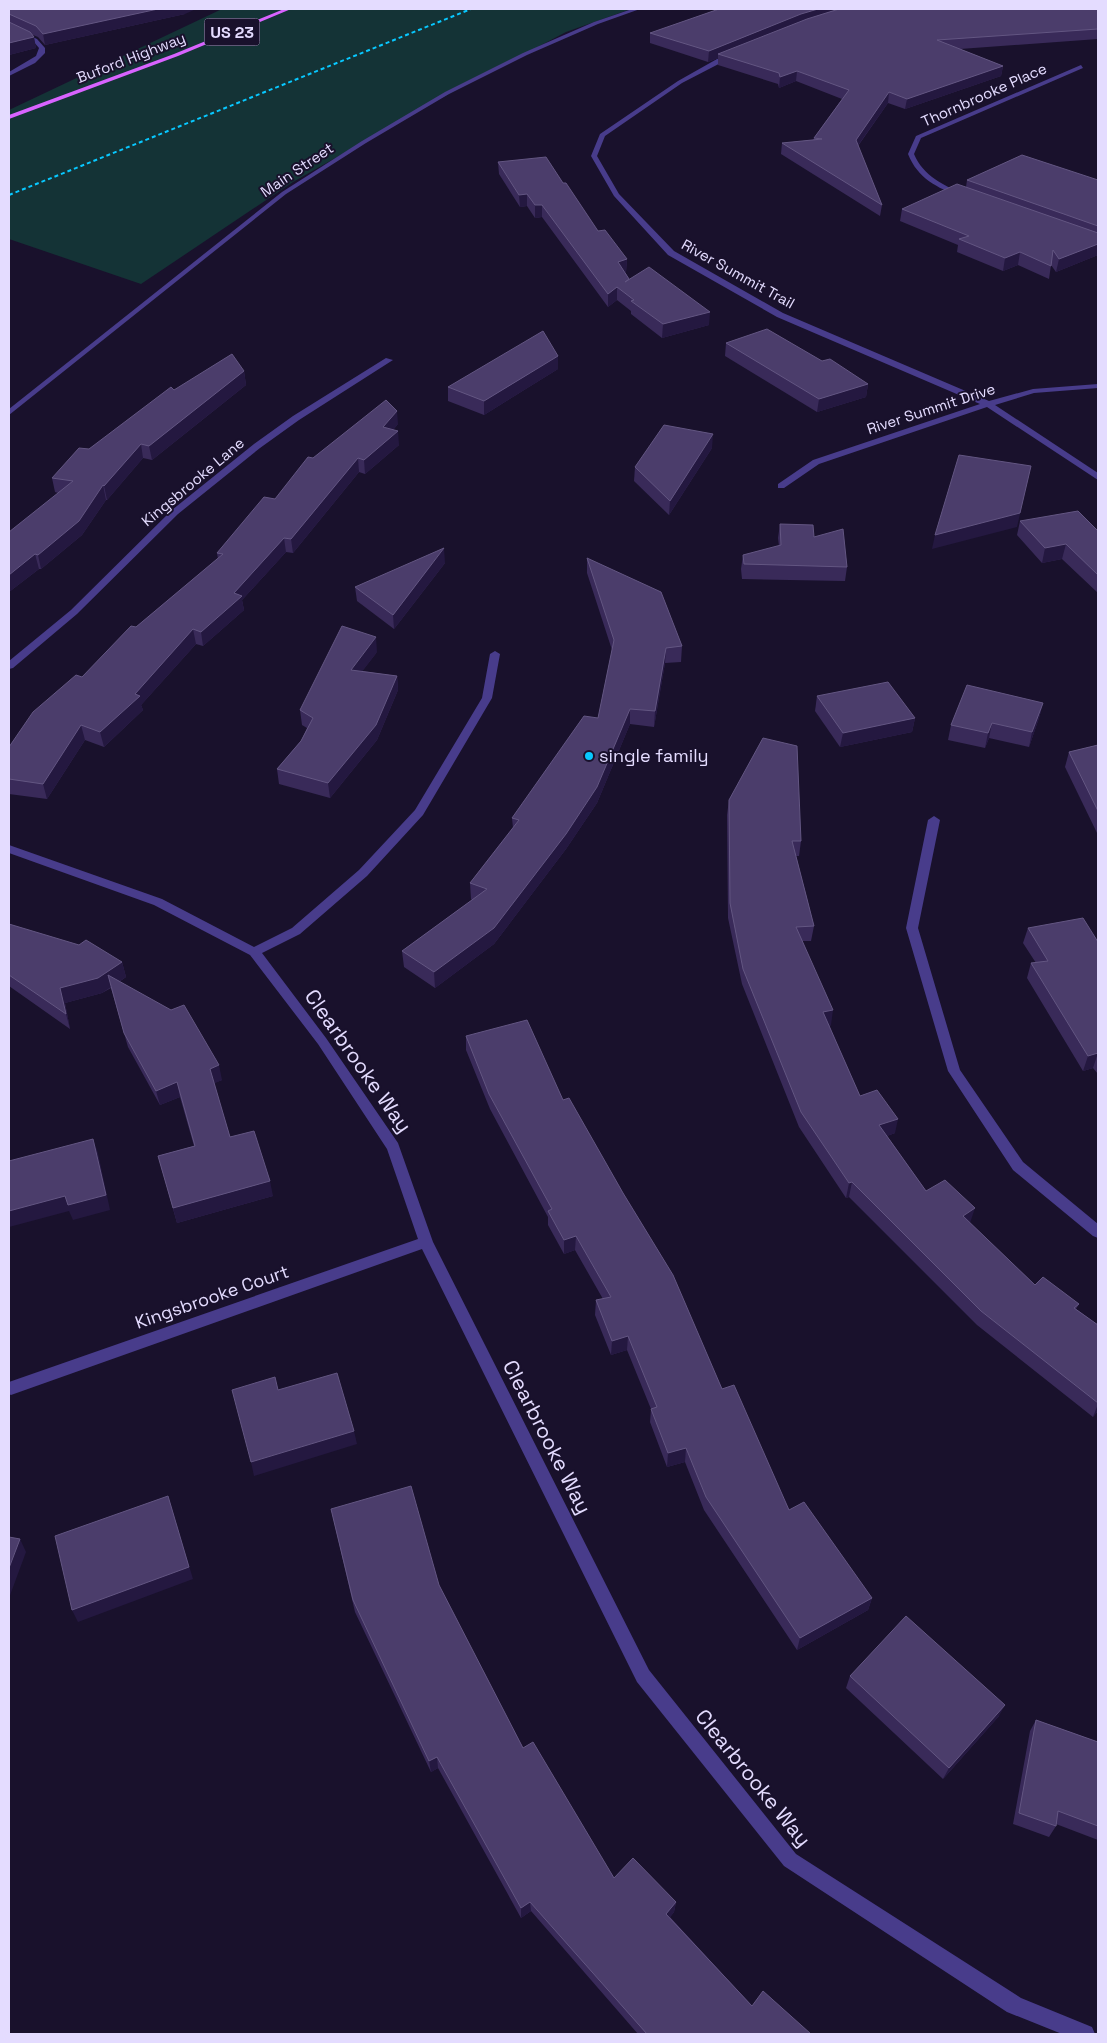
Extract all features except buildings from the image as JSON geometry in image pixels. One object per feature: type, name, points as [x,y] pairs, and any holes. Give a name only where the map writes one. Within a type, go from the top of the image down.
[{"type":"main road","name":"Buford Highway","points":[[9,117],[176,55],[288,9]]},
{"type":"street","name":"Main Street","points":[[9,413],[284,193],[364,142],[447,93],[525,54],[596,23],[637,9]]},
{"type":"street","points":[[9,28],[38,42],[42,52],[39,58],[29,65],[9,74]]},
{"type":"street","name":"River Summit Trail","points":[[744,50],[719,60],[680,82],[602,135],[594,156],[616,195],[670,253],[780,314],[988,404],[1098,477]]},
{"type":"street","name":"Thornbrooke Place","points":[[973,200],[926,179],[915,167],[911,154],[918,137],[1081,67]]},
{"type":"street","name":"Kingsbrooke Lane","points":[[9,666],[74,612],[175,512],[257,446],[320,402],[389,360]]},
{"type":"street","name":"River Summit Drive","points":[[781,486],[816,462],[988,404],[1033,391],[1098,386]]},
{"type":"street","points":[[254,952],[296,931],[356,880],[418,812],[487,698],[495,654]]},
{"type":"street","points":[[934,820],[912,928],[954,1071],[1018,1166],[1098,1232]]},
{"type":"street","name":"Clearbrooke Way","points":[[9,849],[158,902],[254,952],[322,1041],[393,1147],[426,1242],[643,1676],[790,1860],[1014,2005],[1085,2034]]},
{"type":"street","name":"Kingsbrooke Court","points":[[11,1388],[426,1242]]},
{"type":"green space","points":[[222,9],[631,9],[566,32],[434,102],[293,182],[141,284],[9,239],[9,110]]},
{"type":"railway","points":[[9,195],[471,9]]},
{"type":"place","name":"single family","points":[[589,756]]}]
